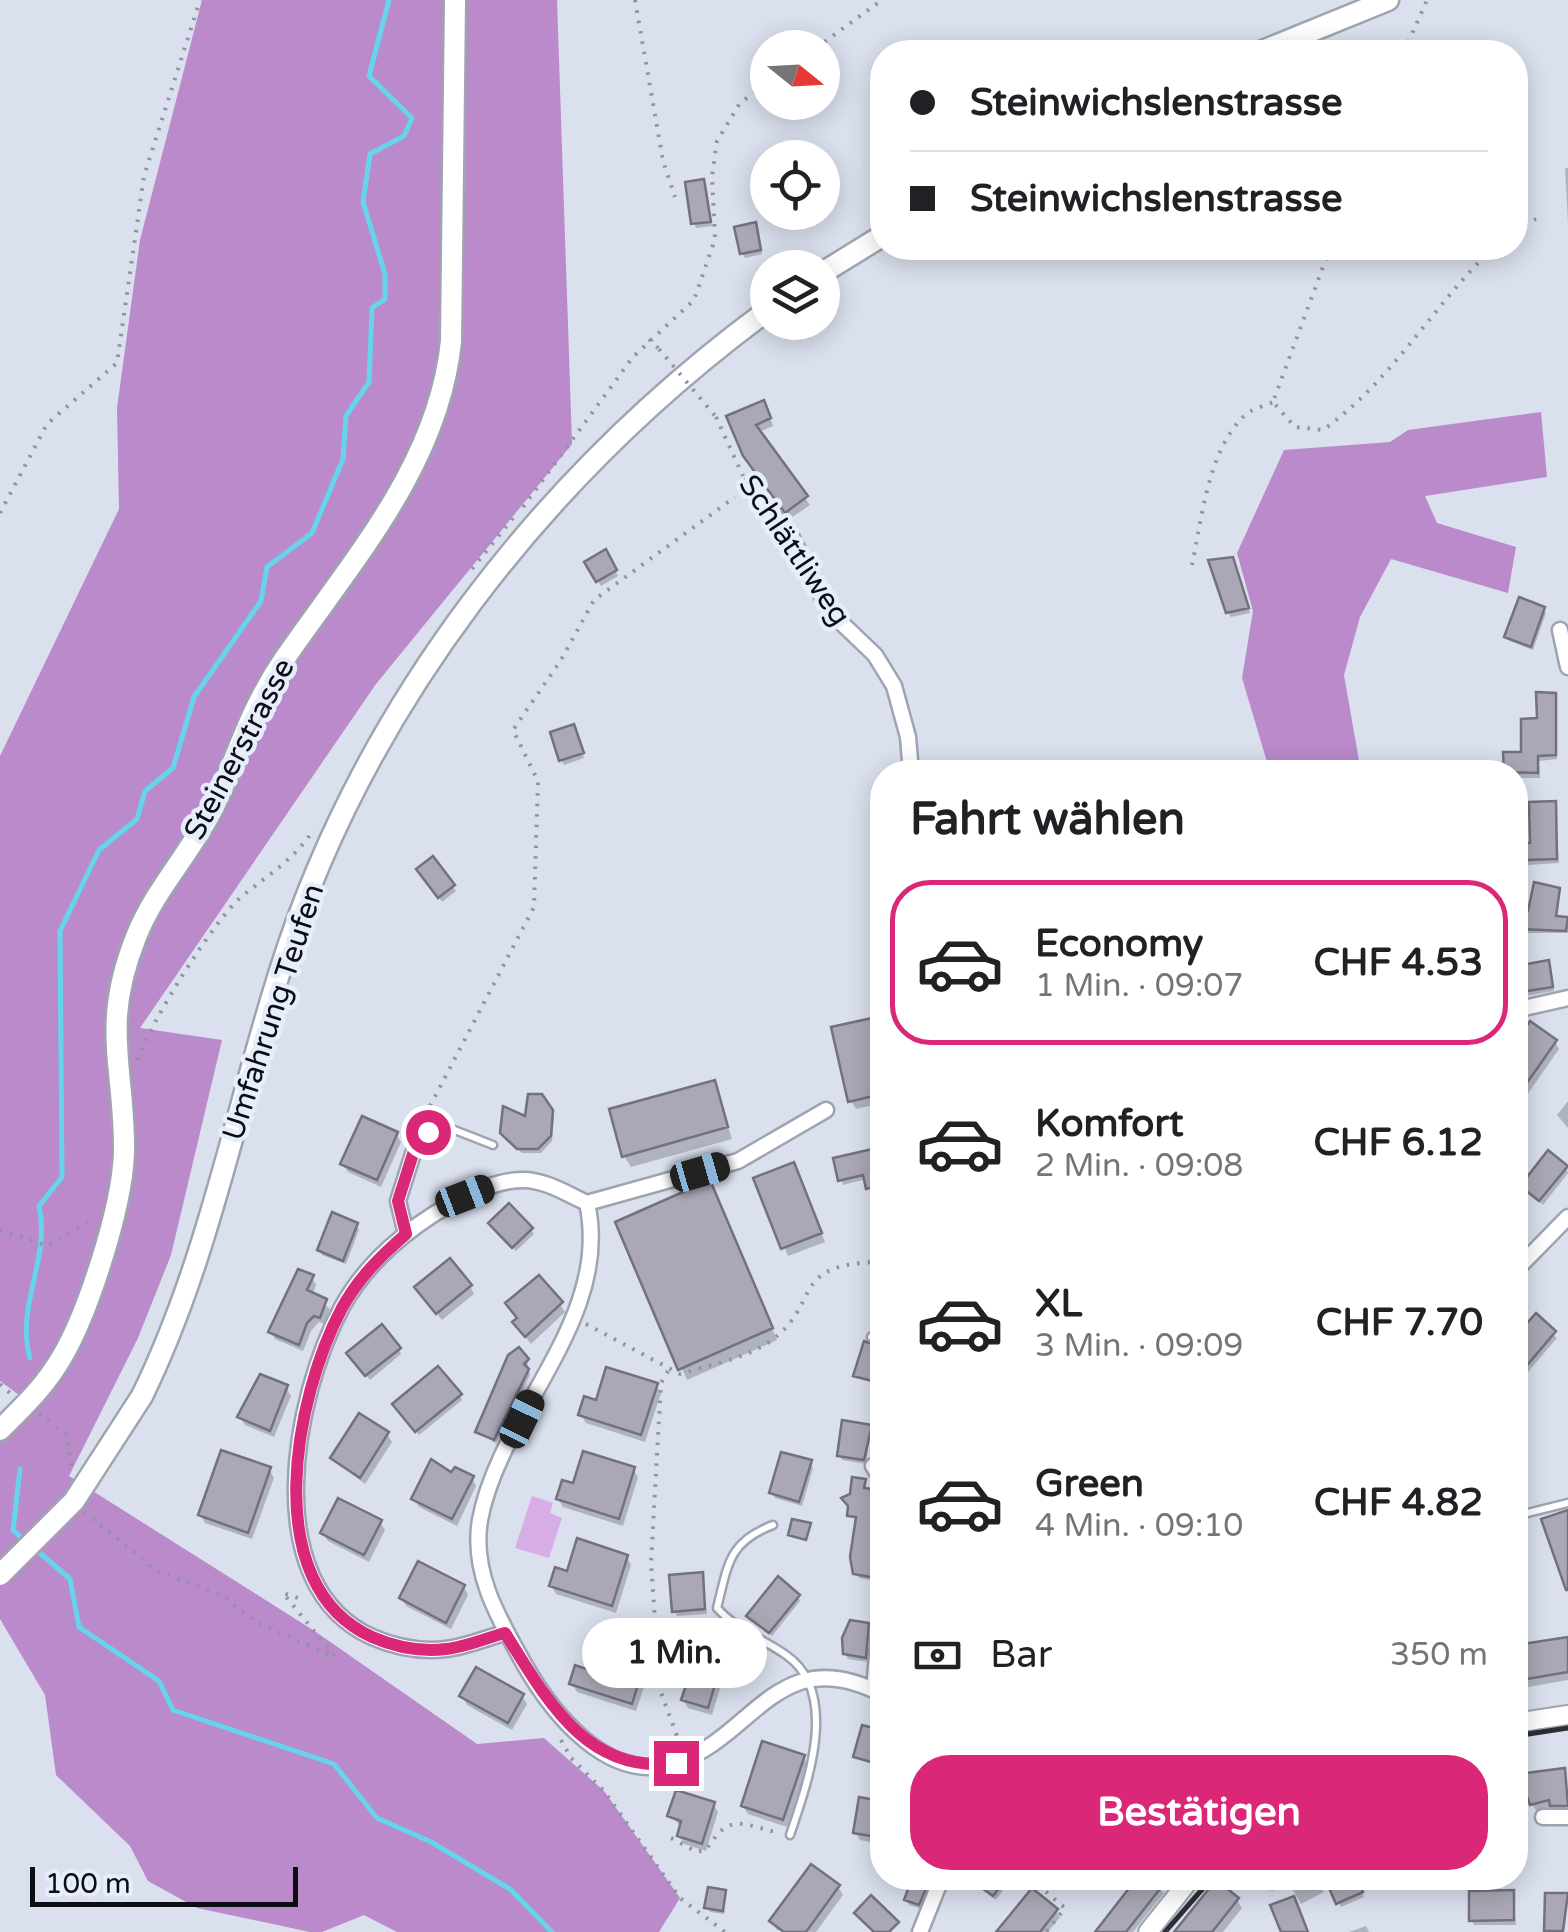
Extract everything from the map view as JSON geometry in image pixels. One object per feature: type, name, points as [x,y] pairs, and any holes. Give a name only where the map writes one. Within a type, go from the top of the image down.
[{"type":"main road","name":"Steinerstrasse","points":[[0,1430],[24,1406],[71,1340],[114,1212],[124,1154],[115,1012],[137,933],[162,882],[213,808],[258,701],[371,541],[442,393],[451,341],[455,0]]},
{"type":"main road","points":[[1289,40],[1388,0]]},
{"type":"main road","points":[[840,261],[870,243]]},
{"type":"main road","name":"Umfahrung Teufen","points":[[0,1575],[74,1502],[142,1396],[195,1266],[259,1039],[304,905],[387,733],[482,588],[581,472],[666,390],[750,324]]},
{"type":"street","name":"Schlättliweg","points":[[748,487],[790,534],[830,612],[875,656],[894,686],[910,760]]},
{"type":"street","points":[[1560,630],[1568,667]]},
{"type":"street","points":[[1528,1007],[1568,998]]},
{"type":"street","points":[[505,1633],[448,1649],[387,1644],[342,1619],[316,1590],[298,1540],[297,1505],[310,1398],[324,1348],[342,1307],[366,1271],[406,1234],[465,1196],[502,1182],[526,1180],[549,1185],[587,1203],[738,1161],[826,1110]]},
{"type":"street","points":[[406,1234],[398,1201],[424,1119]]},
{"type":"street","points":[[587,1203],[592,1247],[586,1278],[485,1496],[479,1527],[478,1560],[505,1633],[548,1704],[587,1743],[618,1759],[650,1766],[684,1759],[775,1692],[808,1681],[843,1681],[870,1689]]},
{"type":"street","points":[[1528,1258],[1568,1217]]},
{"type":"street","points":[[1528,1721],[1568,1714]]},
{"type":"street","points":[[1543,1817],[1568,1817]]},
{"type":"street","points":[[920,1932],[937,1890]]},
{"type":"street","points":[[1148,1932],[1178,1890]]},
{"type":"lane","points":[[419,1135],[452,1129],[493,1146]]},
{"type":"lane","points":[[1528,1513],[1568,1504]]},
{"type":"lane","points":[[773,1525],[750,1534],[730,1556],[717,1608],[735,1628],[786,1655],[808,1681],[814,1762],[790,1835]]},
{"type":"path","points":[[0,513],[47,424],[117,363],[144,176],[200,0]]},
{"type":"path","points":[[635,0],[663,160],[675,196]]},
{"type":"path","points":[[840,31],[882,0]]},
{"type":"path","points":[[1409,40],[1426,0]]},
{"type":"path","name":"Schlättliweg","points":[[748,487],[716,416],[649,339],[694,300],[701,285],[700,276],[715,239],[712,176],[717,141],[740,102],[750,95]]},
{"type":"path","points":[[1528,222],[1536,218]]},
{"type":"path","points":[[1192,566],[1206,493],[1228,439],[1246,414],[1273,402],[1326,260]]},
{"type":"path","points":[[1273,402],[1295,427],[1323,430],[1398,362],[1481,260]]},
{"type":"path","points":[[424,1119],[534,907],[538,781],[513,730],[605,589],[748,487]]},
{"type":"path","points":[[0,1230],[48,1246],[90,1220],[91,1226]]},
{"type":"path","points":[[579,1318],[602,1336],[680,1374],[730,1359],[770,1341],[824,1272],[844,1263],[870,1262]]},
{"type":"path","points":[[668,1371],[661,1384],[651,1563],[660,1690],[684,1759]]},
{"type":"path","points":[[24,1406],[66,1434],[74,1475]]},
{"type":"path","points":[[84,1512],[119,1545],[157,1571],[222,1595],[256,1622],[335,1657],[283,1592],[298,1598],[316,1590]]},
{"type":"path","points":[[548,1704],[546,1716],[571,1758],[604,1790],[680,1898],[726,1932]]},
{"type":"path","points":[[671,1838],[697,1852],[706,1850],[721,1826],[731,1822],[790,1835]]},
{"type":"path","points":[[1044,1890],[1065,1908],[1046,1932]]},
{"type":"shaded area","points":[[202,0],[557,0],[572,444],[376,684],[140,1028],[222,1040],[171,1255],[138,1338],[69,1476],[316,1632],[477,1744],[544,1738],[604,1791],[680,1898],[659,1932],[397,1932],[364,1915],[322,1932],[310,1932],[197,1908],[148,1881],[130,1846],[56,1775],[45,1695],[0,1619],[0,1442],[30,1403],[0,1381],[0,756],[119,509],[117,408],[140,240]]},
{"type":"shaded area","points":[[1541,412],[1547,477],[1425,496],[1437,523],[1516,547],[1508,593],[1391,559],[1360,617],[1344,675],[1359,760],[1266,760],[1242,678],[1253,611],[1237,553],[1284,450],[1390,442],[1408,430]]},
{"type":"shaded area","points":[[532,1496],[553,1503],[550,1513],[562,1518],[549,1558],[515,1548]]},
{"type":"building","points":[[704,179],[711,222],[691,224],[685,182]]},
{"type":"building","points":[[750,223],[750,230],[757,230],[761,250],[740,254],[734,227]]},
{"type":"building","points":[[764,400],[771,418],[756,425],[808,496],[785,513],[743,456],[726,416]]},
{"type":"building","points":[[606,549],[617,570],[596,582],[584,562]]},
{"type":"building","points":[[1233,557],[1249,608],[1226,613],[1208,560]]},
{"type":"building","points":[[1519,597],[1545,607],[1531,647],[1504,637]]},
{"type":"building","points":[[1536,692],[1556,693],[1556,755],[1538,756],[1538,773],[1528,773],[1528,760],[1503,760],[1503,752],[1521,752],[1521,719],[1537,718]]},
{"type":"building","points":[[574,724],[584,753],[559,761],[550,732]]},
{"type":"building","points":[[1556,801],[1557,859],[1528,860],[1529,802]]},
{"type":"building","points":[[433,856],[455,885],[438,898],[416,869]]},
{"type":"building","points":[[1534,882],[1560,888],[1556,916],[1568,917],[1566,931],[1528,930]]},
{"type":"building","points":[[1549,960],[1553,987],[1528,991],[1528,964]]},
{"type":"building","points":[[870,1018],[870,1097],[848,1102],[831,1027]]},
{"type":"building","points":[[1530,1021],[1557,1040],[1528,1081]]},
{"type":"building","points":[[715,1080],[728,1127],[622,1157],[609,1109]]},
{"type":"building","points":[[528,1094],[542,1094],[553,1110],[551,1136],[538,1149],[517,1149],[500,1133],[503,1106],[525,1116]]},
{"type":"building","points":[[362,1116],[398,1132],[377,1180],[340,1164]]},
{"type":"building","points":[[870,1150],[870,1188],[866,1189],[863,1175],[838,1181],[833,1158]]},
{"type":"building","points":[[1548,1150],[1568,1166],[1539,1201],[1528,1192],[1528,1176]]},
{"type":"building","points":[[794,1162],[822,1233],[781,1249],[753,1178]]},
{"type":"building","points":[[710,1180],[773,1328],[678,1370],[615,1222]]},
{"type":"building","points":[[509,1203],[533,1228],[512,1248],[488,1223]]},
{"type":"building","points":[[332,1212],[358,1223],[343,1261],[317,1250]]},
{"type":"building","points":[[450,1258],[472,1285],[436,1314],[414,1287]]},
{"type":"building","points":[[298,1269],[314,1275],[307,1290],[327,1299],[320,1318],[314,1316],[307,1323],[299,1345],[268,1332]]},
{"type":"building","points":[[539,1275],[563,1302],[525,1337],[512,1322],[517,1318],[505,1303]]},
{"type":"building","points":[[1536,1313],[1556,1331],[1528,1364],[1528,1322]]},
{"type":"building","points":[[382,1324],[401,1348],[365,1376],[346,1353]]},
{"type":"building","points":[[864,1341],[870,1343],[870,1380],[853,1376]]},
{"type":"building","points":[[519,1347],[529,1359],[524,1364],[529,1369],[494,1440],[475,1432],[508,1355]]},
{"type":"building","points":[[438,1366],[462,1394],[415,1432],[392,1404]]},
{"type":"building","points":[[606,1367],[658,1383],[641,1435],[578,1415],[584,1396],[596,1400]]},
{"type":"building","points":[[260,1374],[288,1385],[270,1431],[237,1417]]},
{"type":"building","points":[[359,1413],[389,1432],[360,1478],[330,1458]]},
{"type":"building","points":[[842,1420],[870,1425],[864,1460],[837,1456]]},
{"type":"building","points":[[221,1450],[271,1467],[248,1533],[198,1515]]},
{"type":"building","points":[[583,1451],[635,1467],[619,1519],[556,1499],[562,1480],[573,1483]]},
{"type":"building","points":[[781,1452],[812,1460],[799,1502],[769,1493]]},
{"type":"building","points":[[431,1459],[451,1472],[455,1467],[474,1476],[452,1519],[411,1499]]},
{"type":"building","points":[[852,1477],[866,1479],[864,1488],[870,1489],[870,1577],[853,1574],[850,1557],[856,1517],[847,1516],[848,1506],[841,1498],[850,1494]]},
{"type":"building","points":[[338,1498],[382,1520],[364,1555],[320,1533]]},
{"type":"building","points":[[1568,1510],[1568,1590],[1566,1590],[1541,1519]]},
{"type":"building","points":[[792,1519],[811,1523],[806,1540],[788,1535]]},
{"type":"building","points":[[577,1538],[628,1555],[612,1606],[549,1586],[555,1567],[567,1571]]},
{"type":"building","points":[[418,1561],[465,1585],[446,1623],[399,1598]]},
{"type":"building","points":[[703,1572],[705,1609],[672,1612],[669,1575]]},
{"type":"building","points":[[778,1576],[800,1595],[769,1633],[746,1616]]},
{"type":"building","points":[[850,1620],[869,1623],[866,1658],[843,1654],[842,1638]]},
{"type":"building","points":[[597,1636],[648,1652],[632,1704],[569,1684],[575,1665],[586,1669]]},
{"type":"building","points":[[1568,1637],[1568,1672],[1528,1679],[1528,1643]]},
{"type":"building","points":[[700,1643],[725,1651],[708,1708],[681,1700]]},
{"type":"building","points":[[476,1667],[524,1694],[508,1723],[459,1696]]},
{"type":"building","points":[[862,1725],[870,1727],[870,1762],[853,1757]]},
{"type":"building","points":[[762,1741],[805,1755],[783,1820],[741,1806]]},
{"type":"building","points":[[1565,1768],[1568,1806],[1550,1806],[1549,1800],[1530,1805],[1528,1773]]},
{"type":"building","points":[[676,1790],[715,1802],[702,1844],[677,1836],[681,1821],[667,1816]]},
{"type":"building","points":[[859,1797],[870,1799],[870,1836],[853,1833]]},
{"type":"building","points":[[811,1864],[840,1885],[806,1932],[784,1932],[769,1921]]},
{"type":"building","points":[[708,1887],[726,1890],[723,1911],[704,1908]]},
{"type":"building","points":[[908,1890],[926,1890],[919,1905],[904,1900]]},
{"type":"building","points":[[1030,1890],[1058,1909],[1040,1932],[996,1932]]},
{"type":"building","points":[[1128,1890],[1159,1890],[1126,1932],[1095,1932]]},
{"type":"building","points":[[1208,1890],[1229,1890],[1239,1898],[1212,1932],[1174,1932]]},
{"type":"building","points":[[1330,1890],[1362,1890],[1363,1892],[1336,1904]]},
{"type":"building","points":[[1514,1890],[1514,1920],[1469,1921],[1469,1891]]},
{"type":"building","points":[[1545,1893],[1568,1893],[1563,1931],[1544,1931]]},
{"type":"building","points":[[871,1895],[899,1922],[889,1932],[874,1932],[854,1913]]},
{"type":"building","points":[[1294,1896],[1308,1932],[1281,1932],[1270,1905]]},
{"type":"waterway","points":[[30,1358],[27,1320],[41,1245],[39,1206],[62,1177],[60,931],[99,850],[137,819],[145,791],[173,768],[194,697],[261,601],[267,567],[312,533],[343,459],[346,416],[369,382],[372,308],[385,299],[385,274],[363,202],[370,154],[404,136],[412,118],[369,76],[389,0]]},
{"type":"waterway","points":[[20,1469],[13,1530],[24,1540]]},
{"type":"waterway","points":[[33,1547],[70,1579],[79,1627],[159,1681],[173,1710],[334,1764],[377,1818],[431,1842],[510,1889],[552,1932]]},
{"type":"railway","points":[[1528,1734],[1568,1728]]},
{"type":"railway","points":[[1165,1932],[1202,1890]]},
{"type":"route","points":[[428,1132],[419,1135],[398,1201],[406,1234],[366,1271],[342,1307],[324,1348],[300,1452],[298,1540],[304,1564],[316,1590],[342,1619],[387,1644],[420,1650],[448,1649],[505,1633],[548,1704],[587,1743],[618,1759],[650,1766],[676,1763]]}]
